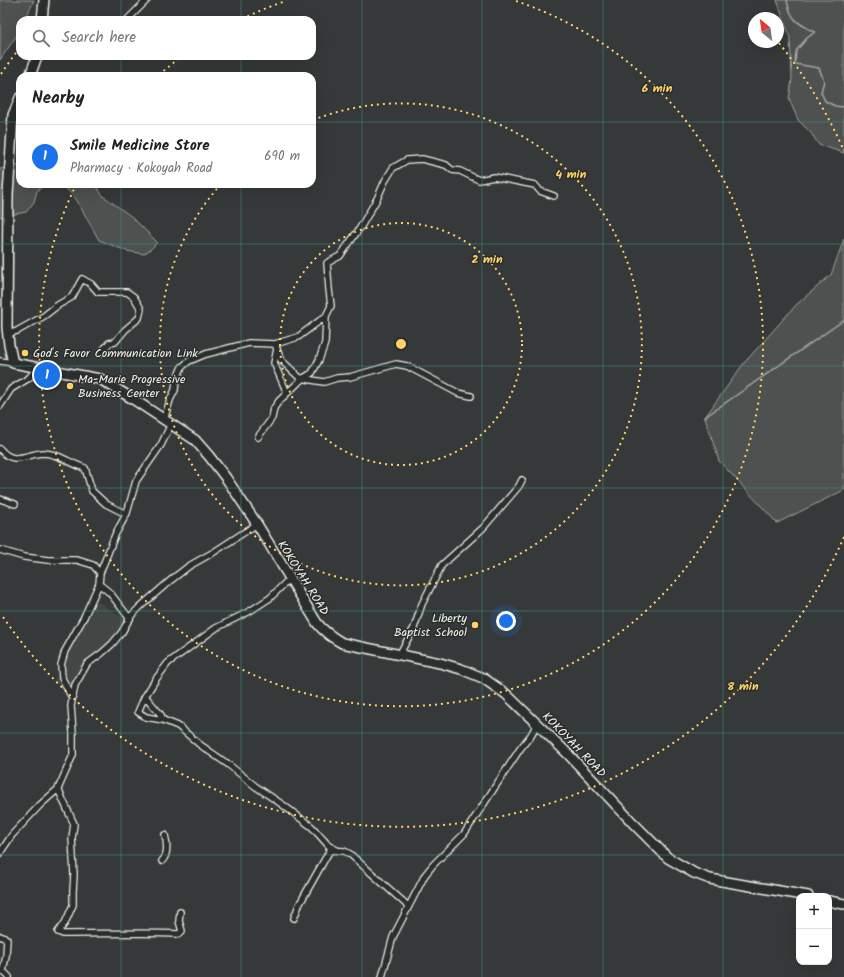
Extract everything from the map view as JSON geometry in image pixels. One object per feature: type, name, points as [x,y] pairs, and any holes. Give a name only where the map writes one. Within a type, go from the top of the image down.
[{"type":"main road","points":[[42,16],[44,0]]},
{"type":"main road","points":[[31,72],[36,60]]},
{"type":"main road","points":[[13,363],[8,334],[7,274],[9,169],[13,116],[16,108]]},
{"type":"main road","name":"KOKOYAH ROAD","points":[[13,363],[100,379],[195,440],[226,478],[256,524],[316,623],[328,634],[342,643],[440,663],[461,669],[483,678],[506,694],[568,754],[633,823],[672,861],[694,873],[710,879],[796,894]]},
{"type":"main road","points":[[832,901],[844,904]]},
{"type":"street","points":[[131,16],[147,0]]},
{"type":"street","points":[[258,436],[272,418],[274,408],[302,379],[312,373],[325,343],[326,316],[331,306],[327,263],[340,256],[360,228],[377,199],[385,181],[394,168],[407,160],[422,160],[446,165],[452,170],[460,171],[479,180],[494,177],[535,185],[540,191],[554,196]]},
{"type":"street","points":[[8,334],[17,331],[44,316],[58,305],[72,298],[82,278],[98,292],[127,292],[134,297],[141,309],[139,318],[125,330],[115,342],[109,343],[100,353]]},
{"type":"street","points":[[72,698],[62,678],[61,665],[65,651],[84,617],[99,584],[100,573],[115,535],[126,514],[136,481],[161,445],[168,422],[170,400],[175,390],[176,380],[182,367],[188,361],[206,354],[249,343],[276,346],[298,337],[326,316]]},
{"type":"street","points":[[276,346],[281,360],[302,379],[324,382],[337,378],[350,377],[396,364],[407,366],[458,392],[470,396]]},
{"type":"street","points":[[276,346],[274,363],[287,393]]},
{"type":"street","name":"KOKOYAH ROAD","points":[[0,361],[13,363]]},
{"type":"street","points":[[0,406],[11,390],[29,378],[38,367]]},
{"type":"street","points":[[0,449],[5,455],[11,458],[44,453],[56,455],[85,468],[92,491],[106,504],[126,514]]},
{"type":"street","points":[[399,654],[414,628],[422,604],[442,565],[483,528],[519,486],[522,480]]},
{"type":"street","points":[[0,499],[15,504]]},
{"type":"street","points":[[0,854],[12,835],[40,805],[58,789],[73,755],[71,706],[75,685],[87,664],[112,644],[141,606],[190,566],[256,524]]},
{"type":"street","points":[[0,550],[24,557],[48,560],[77,560],[93,565],[100,573]]},
{"type":"street","points":[[289,579],[270,598],[250,611],[216,628],[168,663],[145,696],[138,712],[146,717],[163,720],[178,726],[199,744],[312,827],[330,846],[337,850]]},
{"type":"street","points":[[99,584],[110,594],[130,619]]},
{"type":"street","points":[[145,696],[161,715],[163,720]]},
{"type":"street","points":[[382,977],[393,937],[425,875],[432,865],[464,834],[537,724]]},
{"type":"street","points":[[58,789],[74,824],[72,838],[74,875],[72,891],[73,905],[65,923],[58,932],[63,934],[106,935],[152,933],[161,935],[179,934],[182,931],[180,912]]},
{"type":"street","points":[[162,862],[167,844],[164,835]]},
{"type":"street","points":[[294,918],[299,905],[330,850],[344,851],[350,854],[408,906]]},
{"type":"street","points":[[0,936],[7,938],[3,971],[9,977]]},
{"type":"shaded area","points":[[34,0],[27,16],[16,16],[16,36],[0,60],[0,1]]},
{"type":"shaded area","points":[[777,0],[844,0],[844,153],[819,145],[811,133],[798,120],[789,99],[792,79],[790,38],[784,20],[784,12],[781,12]]},
{"type":"shaded area","points":[[16,166],[16,188],[40,188],[37,191],[34,202],[26,212],[0,217],[0,169]]},
{"type":"shaded area","points":[[66,188],[98,188],[103,196],[132,217],[157,242],[144,254],[127,251],[99,240],[76,199]]},
{"type":"shaded area","points":[[844,239],[844,490],[777,523],[719,461],[705,417],[744,363],[797,304],[831,275]]},
{"type":"shaded area","points":[[97,601],[126,620],[105,652],[84,665],[72,691],[53,682]]},
{"type":"waterway","points":[[787,0],[790,12],[796,20],[815,32],[807,38],[796,51],[795,64],[819,68],[824,81],[821,92],[825,101],[835,106],[844,107]]},
{"type":"waterway","points":[[705,417],[844,320]]},
{"type":"place","name":"God's Favor Communication Link","points":[[25,353]]},
{"type":"place","name":"Smile Medicine Store","points":[[47,375]]},
{"type":"place","name":"Ma-Marie Progressive Business Center","points":[[70,386]]},
{"type":"place","name":"Liberty Baptist School","points":[[475,625]]}]
